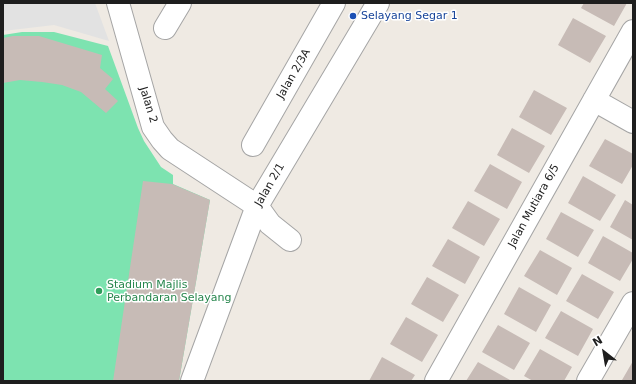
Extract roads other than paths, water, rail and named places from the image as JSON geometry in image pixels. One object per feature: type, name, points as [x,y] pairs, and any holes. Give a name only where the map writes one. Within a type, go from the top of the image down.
[{"type":"street","name":"Jalan 2","points":[[118,3],[154,127],[162,140],[170,149],[257,206]]},
{"type":"street","points":[[165,28],[180,3]]},
{"type":"street","name":"Jalan 2/3A","points":[[253,145],[334,3]]},
{"type":"street","name":"Jalan 2/1","points":[[192,381],[257,206],[378,3]]},
{"type":"street","name":"Jalan Mutiara 6/5","points":[[436,381],[633,31]]},
{"type":"street","points":[[594,100],[633,122]]},
{"type":"street","points":[[257,206],[270,224],[290,240]]},
{"type":"street","points":[[588,381],[633,303]]},
{"type":"place","name":"Selayang Segar 1","points":[[353,16]]},
{"type":"place","name":"Stadium Majlis Perbandaran Selayang","points":[[99,291]]}]
